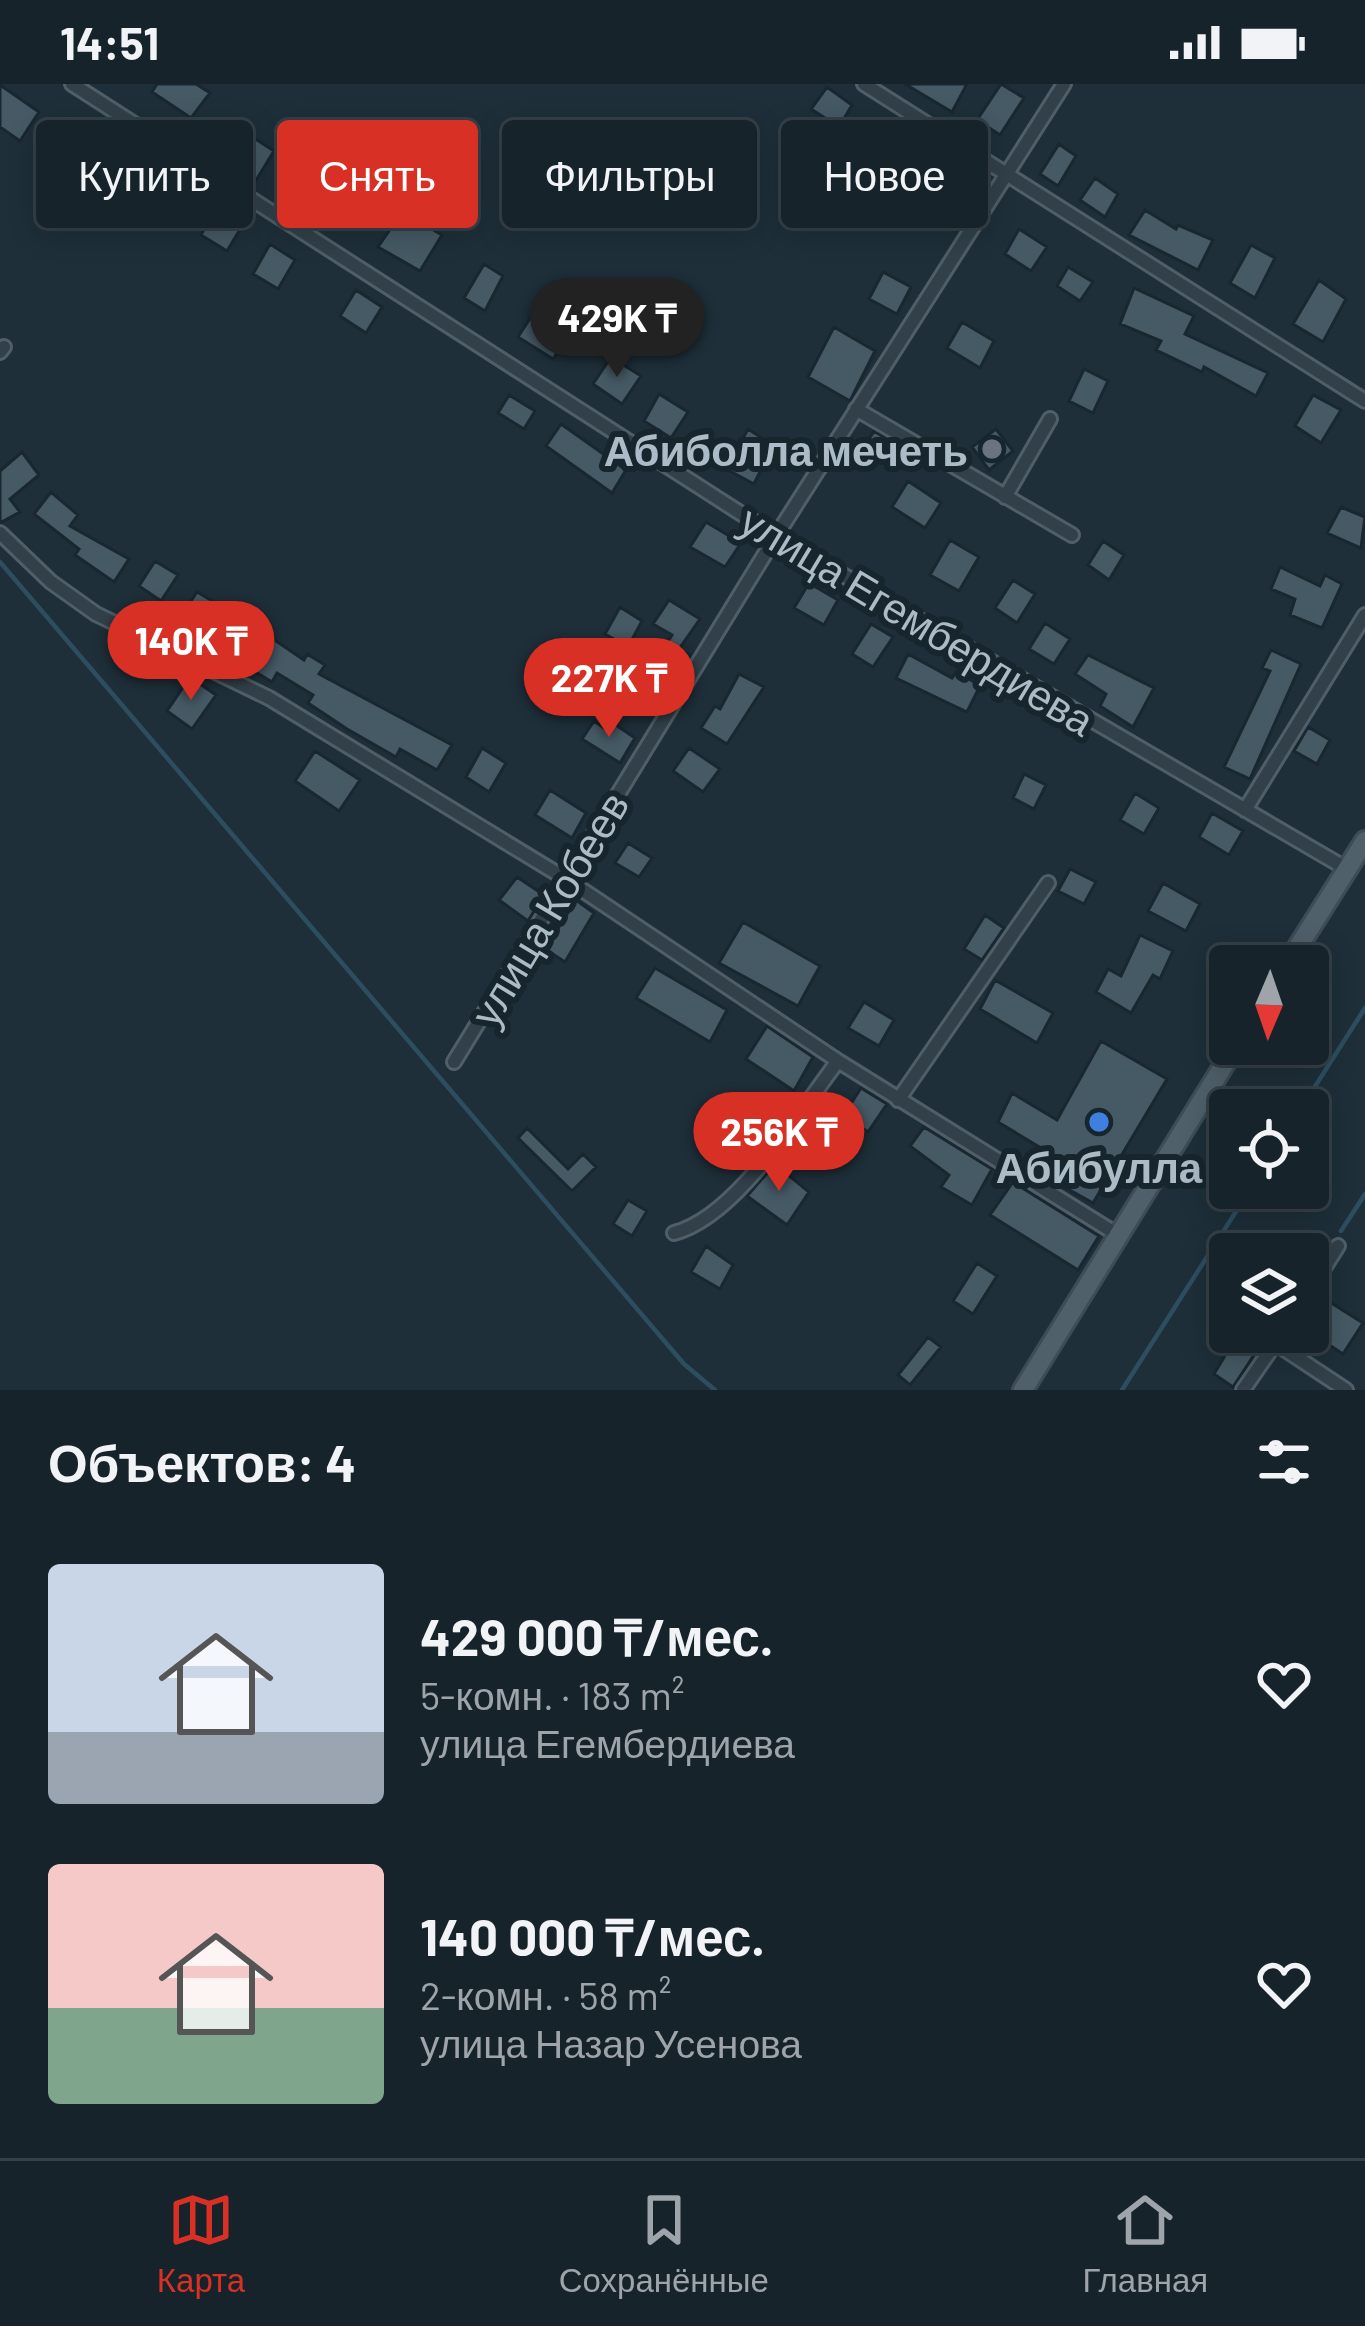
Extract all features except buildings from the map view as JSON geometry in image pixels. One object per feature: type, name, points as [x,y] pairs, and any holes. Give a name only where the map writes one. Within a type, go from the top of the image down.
[{"type":"main road","points":[[1299,945],[1365,841]]},
{"type":"main road","points":[[1023,1390],[1224,1065]]},
{"type":"street","name":"улица Егембердиева","points":[[72,84],[776,536],[1347,868]]},
{"type":"street","points":[[864,84],[1365,401]]},
{"type":"street","name":"улица Кобеев","points":[[454,1062],[776,536],[1064,84]]},
{"type":"street","points":[[856,409],[1072,535]]},
{"type":"street","points":[[1005,497],[1050,418]]},
{"type":"street","points":[[0,533],[51,582],[96,614],[269,698],[566,879],[898,1100],[1118,1235]]},
{"type":"street","points":[[1245,810],[1365,615]]},
{"type":"street","points":[[898,1100],[1048,884]]},
{"type":"street","points":[[674,1233],[697,1227],[750,1177],[838,1061]]},
{"type":"street","points":[[1329,1260],[1338,1246]]},
{"type":"street","points":[[1243,1390],[1269,1353]]},
{"type":"street","points":[[1298,1353],[1346,1390]]},
{"type":"waterway","points":[[0,562],[684,1364],[715,1390]]},
{"type":"waterway","points":[[1313,1089],[1365,1008]]},
{"type":"waterway","points":[[1341,1231],[1365,1194]]},
{"type":"waterway","points":[[1122,1390],[1238,1209]]},
{"type":"place","name":"Абиболла мечеть","points":[[992,449]]},
{"type":"place","name":"Абибулла","points":[[1099,1122]]}]
